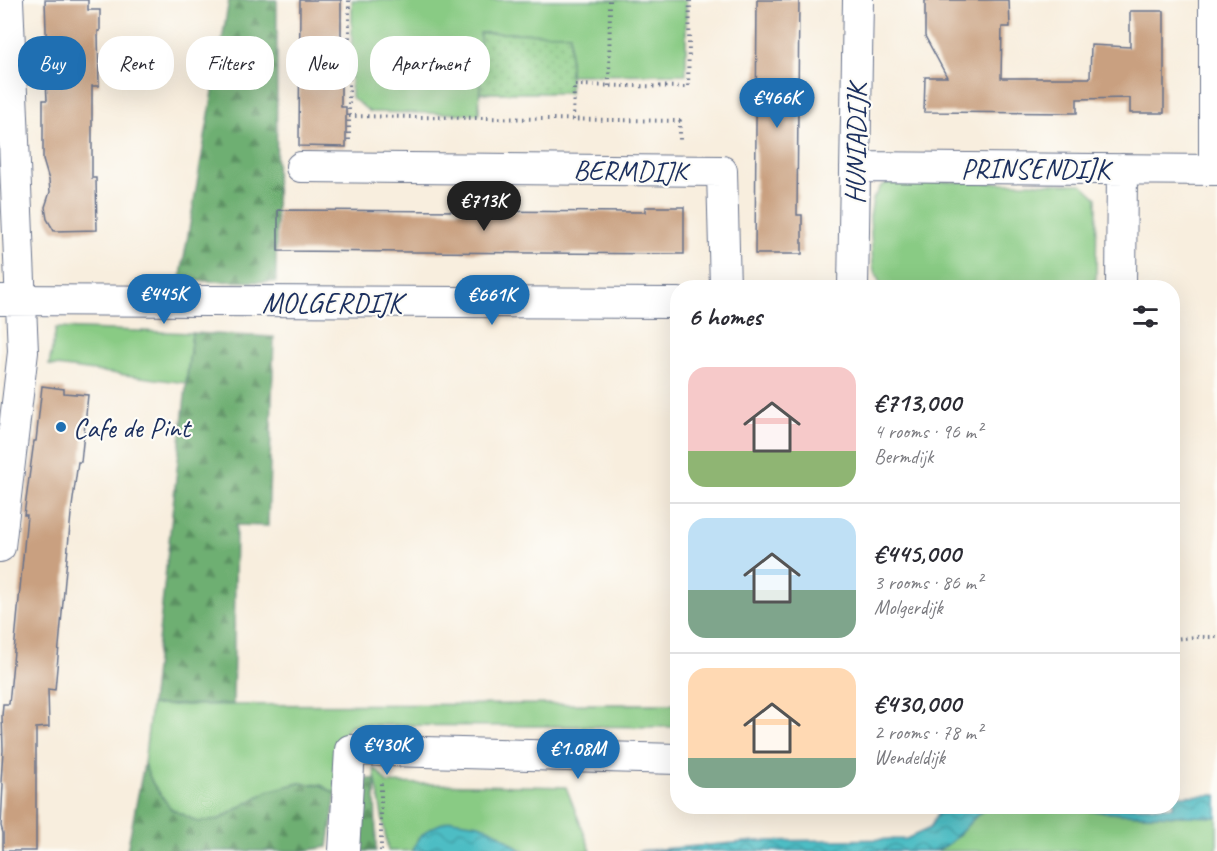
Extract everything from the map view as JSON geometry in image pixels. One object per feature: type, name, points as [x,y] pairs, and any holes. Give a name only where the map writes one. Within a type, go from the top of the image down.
[{"type":"street","points":[[0,547],[23,352],[7,302],[9,0]]},
{"type":"street","name":"HUNIADIJK","points":[[853,280],[858,0]]},
{"type":"street","name":"PRINSENDIJK","points":[[855,167],[1216,170],[1215,0]]},
{"type":"street","name":"BERMDIJK","points":[[301,167],[722,171],[725,280]]},
{"type":"street","points":[[1121,280],[1122,169]]},
{"type":"street","name":"MOLGERDIJK","points":[[7,302],[670,303]]},
{"type":"street","points":[[344,851],[350,750],[670,759]]},
{"type":"path","points":[[349,0],[349,168]]},
{"type":"path","points":[[609,86],[610,0]]},
{"type":"path","points":[[573,120],[574,85],[688,87],[690,0]]},
{"type":"path","points":[[349,117],[680,121],[680,171]]},
{"type":"path","points":[[1180,638],[1217,637]]},
{"type":"path","points":[[381,752],[381,851]]},
{"type":"green space","points":[[229,0],[277,0],[276,282],[180,281],[213,90],[274,90],[274,36],[223,36]]},
{"type":"green space","points":[[352,0],[686,0],[686,74],[570,75],[570,34],[481,33],[481,36],[370,36],[370,90],[480,90],[479,114],[370,112],[351,97],[351,90],[358,90],[358,36],[352,36]]},
{"type":"green space","points":[[480,33],[570,34],[570,93],[480,93],[480,90],[490,90],[490,36],[480,36]]},
{"type":"green space","points":[[891,181],[1082,184],[1097,198],[1096,279],[879,280],[873,267],[870,217],[873,199],[881,186]]},
{"type":"green space","points":[[56,328],[192,333],[186,383],[49,365]]},
{"type":"green space","points":[[192,333],[274,337],[268,526],[236,525],[233,704],[151,705]]},
{"type":"green space","points":[[670,704],[670,727],[350,725],[336,745],[336,794],[321,785],[299,783],[268,791],[220,819],[198,822],[171,809],[153,784],[144,764],[151,705]]},
{"type":"green space","points":[[144,764],[153,784],[171,809],[198,822],[220,819],[268,791],[299,783],[321,785],[336,794],[328,847],[302,851],[127,851]]},
{"type":"green space","points":[[374,769],[387,783],[566,787],[591,851],[522,851],[496,832],[418,838],[413,851],[388,851]]},
{"type":"green space","points":[[350,778],[375,779],[376,851],[350,851]]},
{"type":"green space","points":[[978,814],[1217,817],[1217,851],[933,851],[955,838]]},
{"type":"water","points":[[1217,795],[1217,817],[1121,814],[1180,814],[1180,796]]},
{"type":"water","points":[[937,814],[978,814],[948,844],[933,851],[637,851],[757,841],[906,839],[930,828]]},
{"type":"water","points":[[451,820],[479,824],[496,832],[522,851],[413,851],[423,834]]},
{"type":"building","points":[[45,0],[88,0],[88,10],[100,10],[98,86],[92,86],[92,178],[96,178],[97,230],[54,231],[47,219],[45,207],[50,192],[43,160],[43,100],[47,100],[46,90],[86,90],[86,36],[46,36]]},
{"type":"building","points":[[300,0],[341,0],[341,36],[300,36]]},
{"type":"building","points":[[757,0],[799,0],[797,215],[802,215],[802,254],[755,254]]},
{"type":"building","points":[[925,0],[1009,0],[1010,27],[1002,27],[1001,78],[1090,78],[1091,45],[1130,47],[1130,11],[1164,11],[1164,113],[1130,113],[1130,98],[1077,99],[1077,113],[924,112],[925,77],[947,77],[925,36]]},
{"type":"building","points":[[299,90],[341,90],[341,107],[346,107],[346,147],[299,146]]},
{"type":"building","points":[[645,207],[684,207],[684,254],[278,251],[278,210],[645,212]]},
{"type":"building","points":[[42,386],[64,389],[64,393],[88,395],[81,462],[78,462],[71,514],[55,690],[48,689],[49,727],[36,728],[36,851],[3,851],[1,826],[3,784],[1,782],[3,704],[9,704],[27,515],[24,515]]},
{"type":"place","name":"Cafe de Pint","points":[[61,427]]}]
